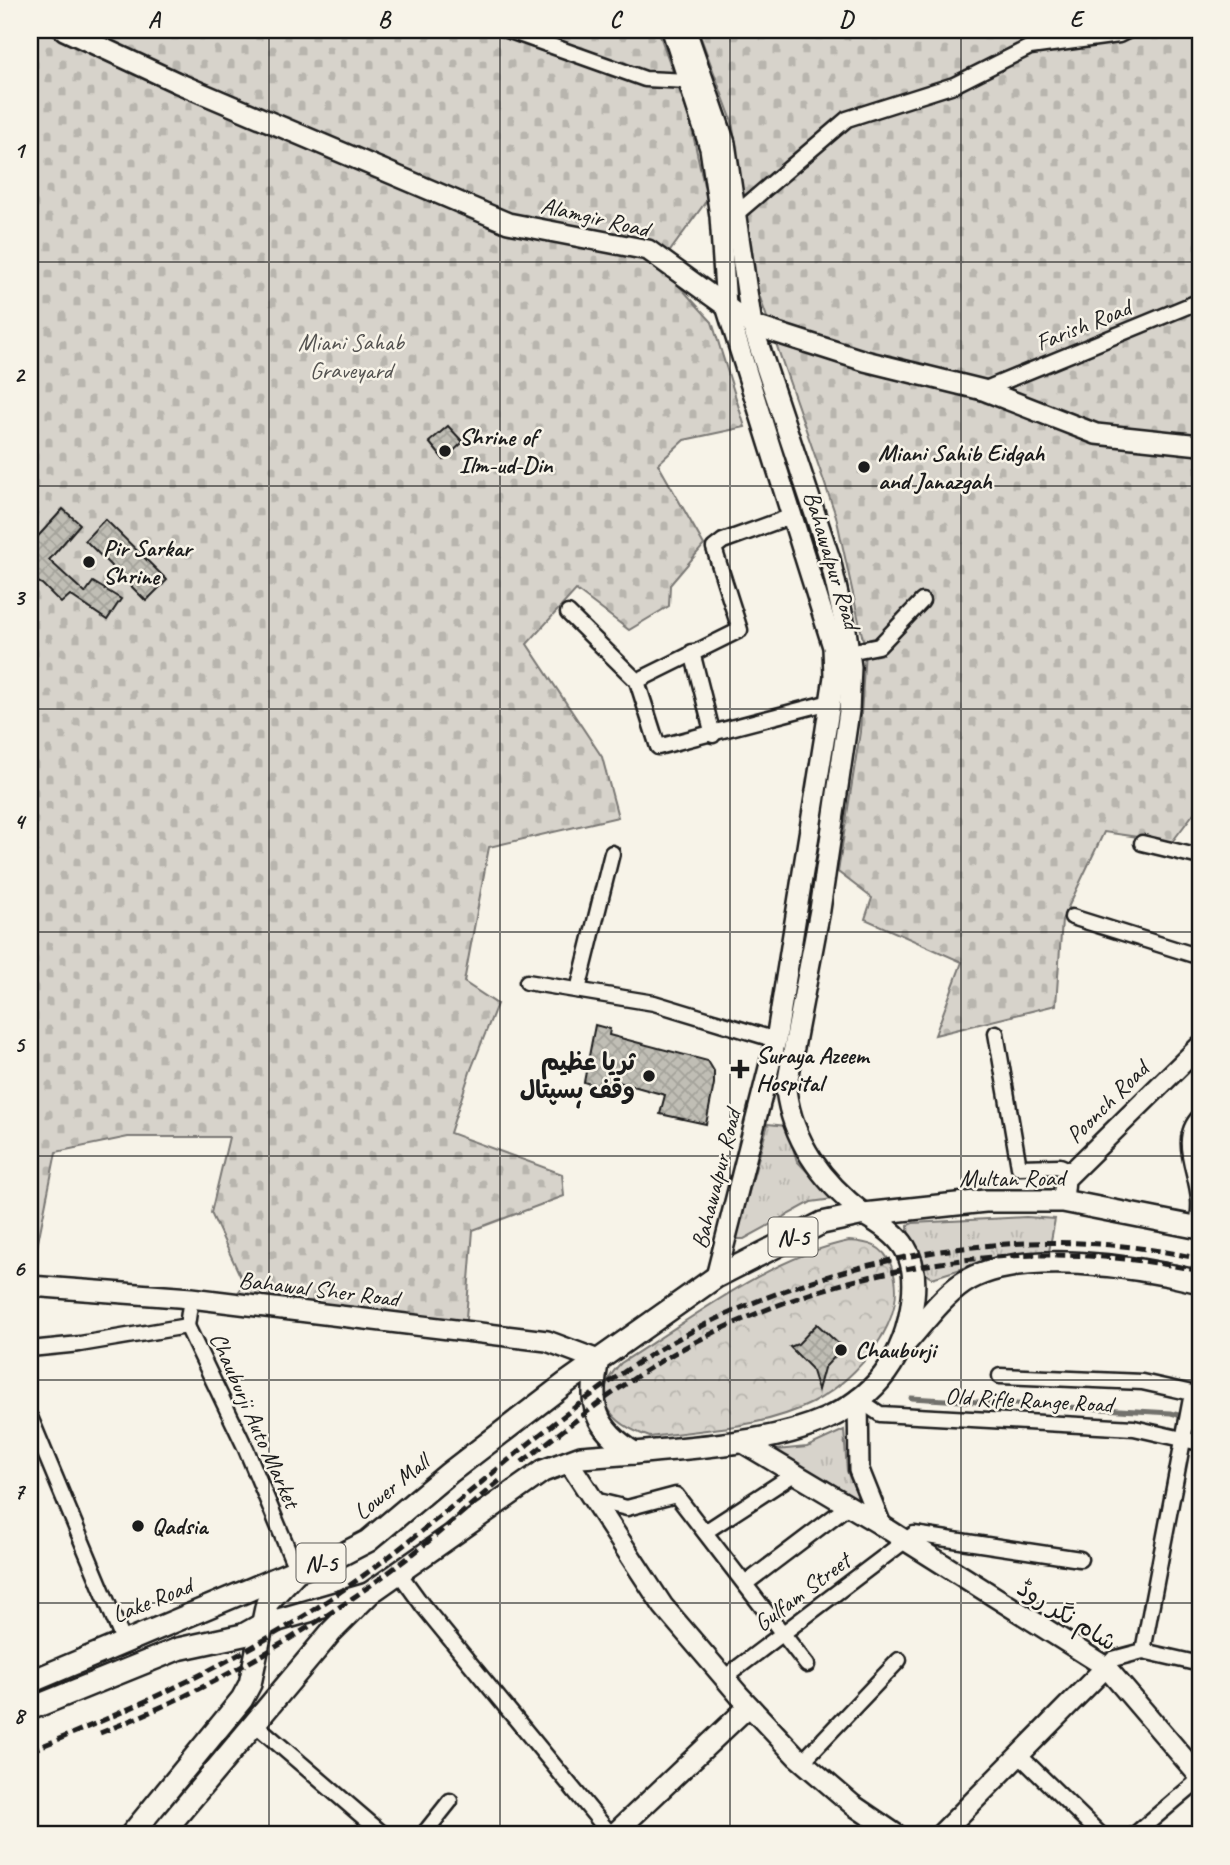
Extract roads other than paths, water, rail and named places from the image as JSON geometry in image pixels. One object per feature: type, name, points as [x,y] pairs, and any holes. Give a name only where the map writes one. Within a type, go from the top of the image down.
[{"type":"main road","name":"Alamgir Road","points":[[64,30],[178,83],[509,223],[648,250],[752,325],[865,361],[983,390],[1096,434],[1200,445]]},
{"type":"main road","name":"Bahawalpur Road","points":[[672,30],[710,148],[720,216],[726,306],[833,647],[830,702],[776,1040],[716,1277]]},
{"type":"main road","name":"Bahawalpur Road","points":[[686,30],[725,143],[752,325],[765,372],[823,537],[849,652],[849,711],[820,910],[786,1090],[791,1116],[816,1168],[844,1198],[864,1214]]},
{"type":"main road","name":"Poonch Road","points":[[1063,1201],[1063,1186],[1072,1171],[1200,1046]]},
{"type":"main road","name":"Multan Road","points":[[864,1214],[985,1201],[1063,1201],[1199,1228]]},
{"type":"main road","name":"N-5","points":[[598,1360],[716,1277],[822,1223],[864,1214],[896,1236],[916,1272],[903,1346]]},
{"type":"main road","name":"N-5","points":[[161,1835],[332,1631],[370,1593],[543,1471],[568,1461],[798,1432],[830,1418],[858,1399],[883,1375],[903,1346],[961,1284],[996,1270],[1069,1262],[1200,1282]]},
{"type":"main road","name":"Bahawal Sher Road","points":[[30,1286],[191,1297],[547,1341],[598,1360]]},
{"type":"main road","points":[[598,1360],[593,1385],[596,1413],[612,1437],[634,1453]]},
{"type":"main road","name":"Lower Mall","points":[[131,1835],[243,1699],[250,1684],[267,1603],[296,1571],[339,1556],[368,1541],[449,1473],[598,1360]]},
{"type":"main road","points":[[858,1399],[859,1470],[881,1525]]},
{"type":"main road","name":"شام نگر روڈ","points":[[740,1441],[881,1525],[1106,1667],[1200,1778]]},
{"type":"main road","points":[[568,1461],[663,1606],[724,1678],[802,1762],[853,1805],[897,1835]]},
{"type":"main road","name":"Lake Road","points":[[30,1682],[123,1640],[296,1571]]},
{"type":"main road","points":[[30,1709],[178,1649],[243,1634],[261,1625],[370,1593]]},
{"type":"main road","points":[[940,1835],[1106,1667]]},
{"type":"main road","points":[[612,1835],[749,1706]]},
{"type":"street","points":[[507,30],[645,79],[689,81]]},
{"type":"street","points":[[736,214],[847,119],[954,85],[1030,47],[1119,35],[1129,30]]},
{"type":"street","name":"Farish Road","points":[[983,390],[1200,301]]},
{"type":"street","points":[[637,681],[740,630],[714,548],[723,541],[792,516]]},
{"type":"street","points":[[849,652],[878,646],[922,601]]},
{"type":"street","points":[[568,613],[637,681],[658,747],[830,702]]},
{"type":"street","points":[[692,652],[713,734]]},
{"type":"street","points":[[1142,843],[1200,857]]},
{"type":"street","points":[[578,990],[612,853]]},
{"type":"street","points":[[1072,917],[1200,957]]},
{"type":"street","points":[[527,982],[653,1003],[776,1040]]},
{"type":"street","points":[[996,1032],[1019,1167],[1060,1166],[1072,1171]]},
{"type":"street","points":[[1199,1228],[1199,1199],[1188,1142],[1195,1121],[1200,1116]]},
{"type":"street","points":[[30,1349],[80,1344],[187,1326],[191,1297]]},
{"type":"street","name":"Chauburji Auto Market","points":[[187,1326],[246,1449],[296,1571]]},
{"type":"street","points":[[1000,1376],[1142,1382],[1192,1393],[1143,1651]]},
{"type":"street","name":"Old Rifle Range Road","points":[[858,1399],[880,1413],[1134,1428],[1186,1434],[1200,1443]]},
{"type":"street","points":[[30,1418],[123,1640]]},
{"type":"street","points":[[705,1532],[794,1474]]},
{"type":"street","points":[[594,1500],[628,1508],[676,1495],[807,1665]]},
{"type":"street","points":[[745,1584],[848,1506]]},
{"type":"street","points":[[905,1540],[914,1534],[927,1534],[1080,1559]]},
{"type":"street","name":"Gulfam Street","points":[[724,1678],[905,1540]]},
{"type":"street","points":[[399,1573],[423,1606],[612,1835]]},
{"type":"street","points":[[1106,1667],[1113,1660],[1143,1651],[1200,1664]]},
{"type":"street","points":[[802,1762],[900,1660]]},
{"type":"street","points":[[255,1724],[384,1835]]},
{"type":"street","points":[[1019,1755],[1101,1835]]},
{"type":"street","points":[[1134,1835],[1200,1778]]},
{"type":"street","points":[[423,1835],[450,1801]]},
{"type":"waterway","points":[[911,1398],[1171,1413],[1200,1421]]},
{"type":"railway","points":[[30,1751],[190,1680],[304,1616],[376,1566],[621,1374],[684,1336],[752,1303],[824,1277],[899,1258],[976,1247],[1052,1243],[1127,1247],[1200,1259]]},
{"type":"railway","points":[[522,1462],[620,1388],[682,1349],[742,1320],[805,1296],[869,1277],[935,1264],[1001,1257],[1068,1255],[1134,1260],[1200,1271]]},
{"type":"railway","points":[[100,1733],[181,1698],[296,1635],[405,1560],[503,1478]]},
{"type":"place","name":"Shrine of Ilm-ud-Din","points":[[445,451]]},
{"type":"place","name":"Miani Sahib Eidgah and Janazgah","points":[[864,467]]},
{"type":"place","name":"Pir Sarkar Shrine","points":[[89,562]]},
{"type":"place","name":"Suraya Azeem Hospital","points":[[740,1069]]},
{"type":"place","name":"ثریا عظیم وقف ہسپتال","points":[[649,1076]]},
{"type":"place","name":"Chauburji","points":[[841,1350]]},
{"type":"place","name":"Qadsia","points":[[138,1526]]},
{"type":"park label","name":"Miani Sahab Graveyard","points":[[351,356]]}]
